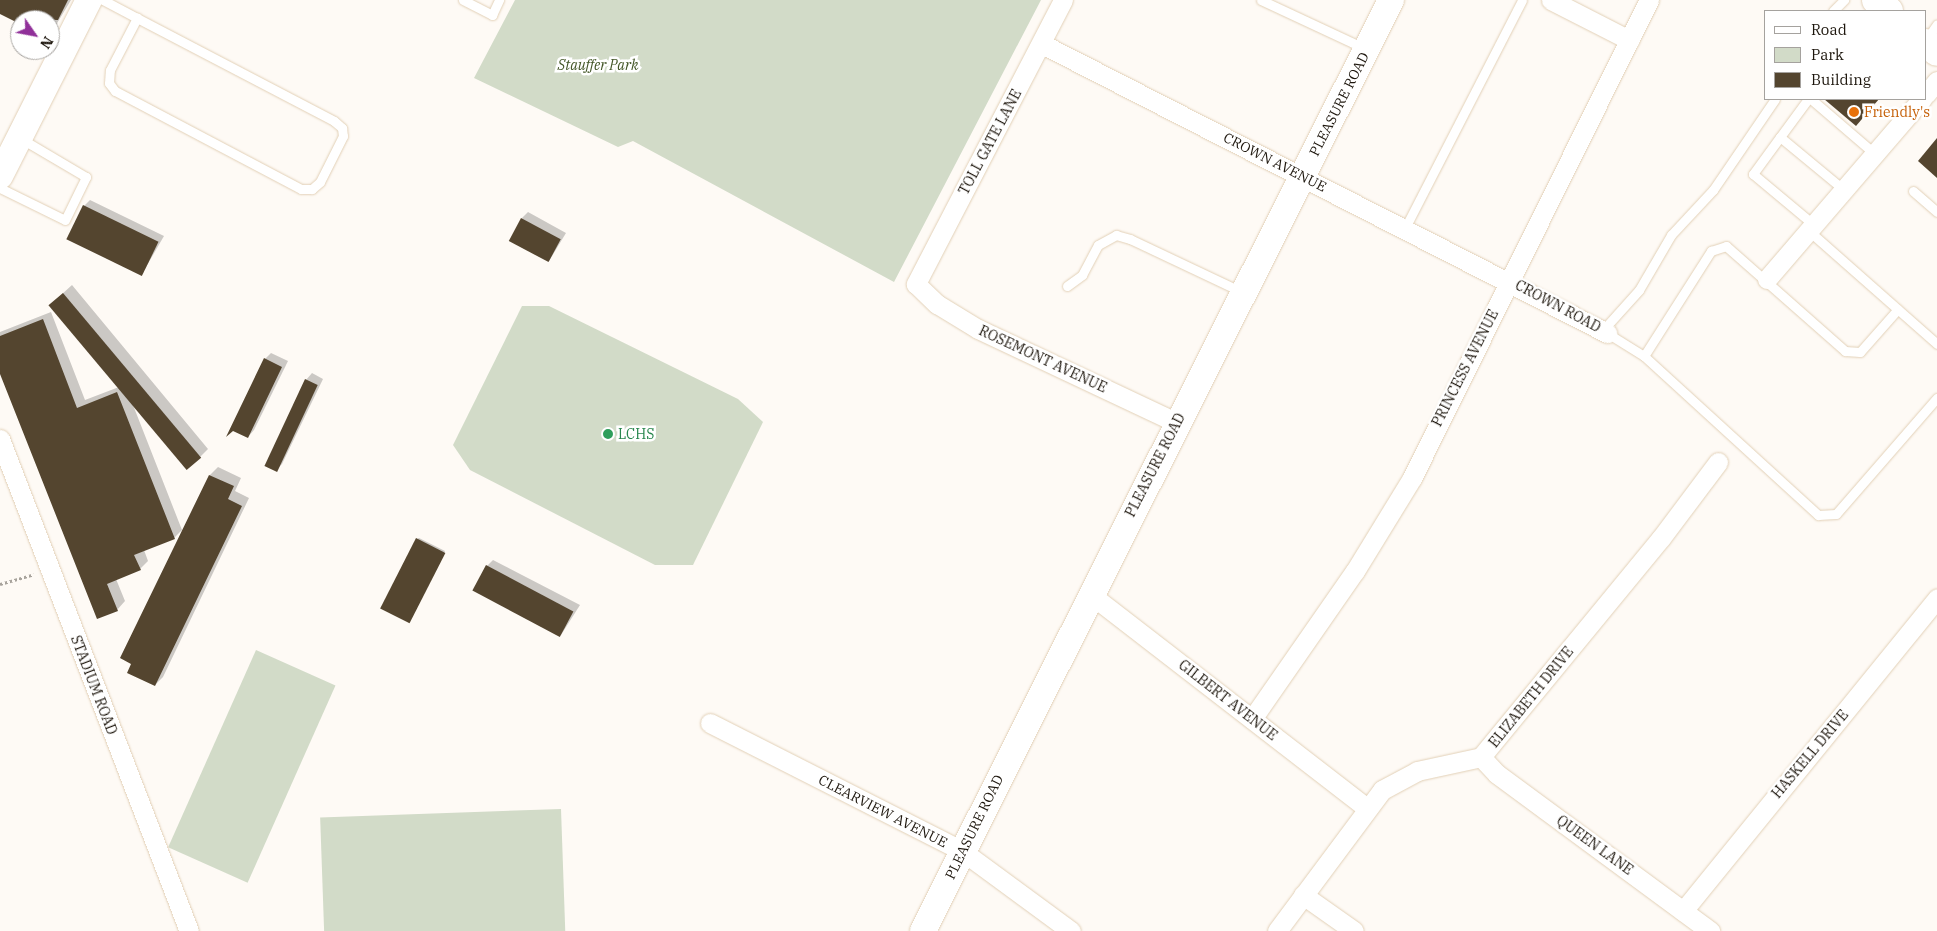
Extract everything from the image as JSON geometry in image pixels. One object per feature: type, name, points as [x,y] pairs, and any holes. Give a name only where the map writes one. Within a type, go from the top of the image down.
[{"type":"highway","points":[[1927,42],[1937,52]]},
{"type":"street","points":[[0,176],[89,0]]},
{"type":"street","name":"TOLL GATE LANE","points":[[916,284],[1042,44],[1063,0]]},
{"type":"street","name":"PLEASURE ROAD","points":[[923,931],[1176,422],[1391,0]]},
{"type":"street","points":[[1551,0],[1629,40]]},
{"type":"street","name":"PRINCESS AVENUE","points":[[1252,719],[1355,571],[1412,478],[1649,0]]},
{"type":"street","name":"CROWN AVENUE","points":[[1042,44],[1509,280]]},
{"type":"street","points":[[1927,93],[1937,81]]},
{"type":"street","points":[[1767,279],[1921,100]]},
{"type":"street","name":"CROWN ROAD","points":[[1509,280],[1605,332]]},
{"type":"street","name":"ROSEMONT AVENUE","points":[[916,284],[938,304],[978,329],[1176,422]]},
{"type":"street","name":"STADIUM ROAD","points":[[0,439],[189,931]]},
{"type":"street","name":"ELIZABETH DRIVE","points":[[1277,931],[1366,807],[1382,790],[1402,777],[1481,757],[1661,538],[1718,462]]},
{"type":"street","name":"GILBERT AVENUE","points":[[1090,594],[1366,807]]},
{"type":"street","name":"HASKELL DRIVE","points":[[1682,911],[1937,598]]},
{"type":"street","name":"CLEARVIEW AVENUE","points":[[710,723],[962,851],[1066,929]]},
{"type":"street","name":"QUEEN LANE","points":[[1481,757],[1497,774],[1710,931]]},
{"type":"street","points":[[1303,895],[1354,931]]},
{"type":"lane","points":[[103,0],[334,122],[342,128],[343,136],[320,182],[312,189],[301,188],[115,91],[109,83],[110,70],[137,18]]},
{"type":"lane","points":[[463,0],[492,15],[499,0]]},
{"type":"lane","points":[[1261,0],[1367,49]]},
{"type":"lane","points":[[1405,228],[1522,0]]},
{"type":"lane","points":[[1834,10],[1844,0]]},
{"type":"lane","points":[[1927,39],[1937,24]]},
{"type":"lane","points":[[1774,100],[1713,190],[1671,235],[1635,296],[1605,332],[1644,356],[1818,515],[1836,514],[1937,398]]},
{"type":"lane","points":[[1809,100],[1753,174],[1937,344]]},
{"type":"lane","points":[[1811,100],[1875,154]]},
{"type":"lane","points":[[1780,137],[1844,190]]},
{"type":"lane","points":[[0,188],[65,220],[86,176],[20,138]]},
{"type":"lane","points":[[1913,191],[1937,212]]},
{"type":"lane","points":[[1067,286],[1082,275],[1098,245],[1116,235],[1130,239],[1243,292]]},
{"type":"lane","points":[[1644,356],[1711,251],[1726,246],[1767,279],[1845,351],[1860,352],[1898,309]]},
{"type":"path","points":[[0,584],[50,569]]},
{"type":"green space","name":"Stauffer Park","points":[[515,0],[1041,0],[894,282],[633,141],[618,147],[474,78]]},
{"type":"green space","name":"LCHS","points":[[522,306],[549,306],[738,399],[763,422],[693,565],[655,565],[470,470],[453,445]]},
{"type":"green space","points":[[256,650],[335,685],[248,883],[168,847]]},
{"type":"green space","points":[[561,809],[565,931],[324,931],[320,817]]},
{"type":"building","points":[[0,0],[68,0],[60,16],[60,10],[10,10],[10,19],[0,14]]},
{"type":"building","name":"Friendly's","points":[[1825,100],[1878,100],[1856,126]]},
{"type":"building","points":[[1937,138],[1937,178],[1918,161]]},
{"type":"building","points":[[83,205],[158,242],[142,276],[66,239]]},
{"type":"building","points":[[521,218],[561,239],[549,262],[509,241]]},
{"type":"building","points":[[63,293],[201,458],[187,470],[48,305]]},
{"type":"building","points":[[43,319],[77,408],[117,392],[175,539],[134,555],[141,570],[107,584],[118,611],[97,619],[0,374],[0,336]]},
{"type":"building","points":[[264,358],[282,367],[248,438],[233,431],[226,437]]},
{"type":"building","points":[[305,379],[318,385],[277,472],[264,466]]},
{"type":"building","points":[[209,475],[234,486],[228,499],[242,506],[155,686],[127,673],[131,664],[120,658]]},
{"type":"building","points":[[416,538],[445,553],[410,623],[380,608]]},
{"type":"building","points":[[486,565],[573,611],[560,637],[472,591]]},
{"type":"place","name":"Friendly's","points":[[1854,112]]},
{"type":"place","name":"LCHS","points":[[608,434]]}]
